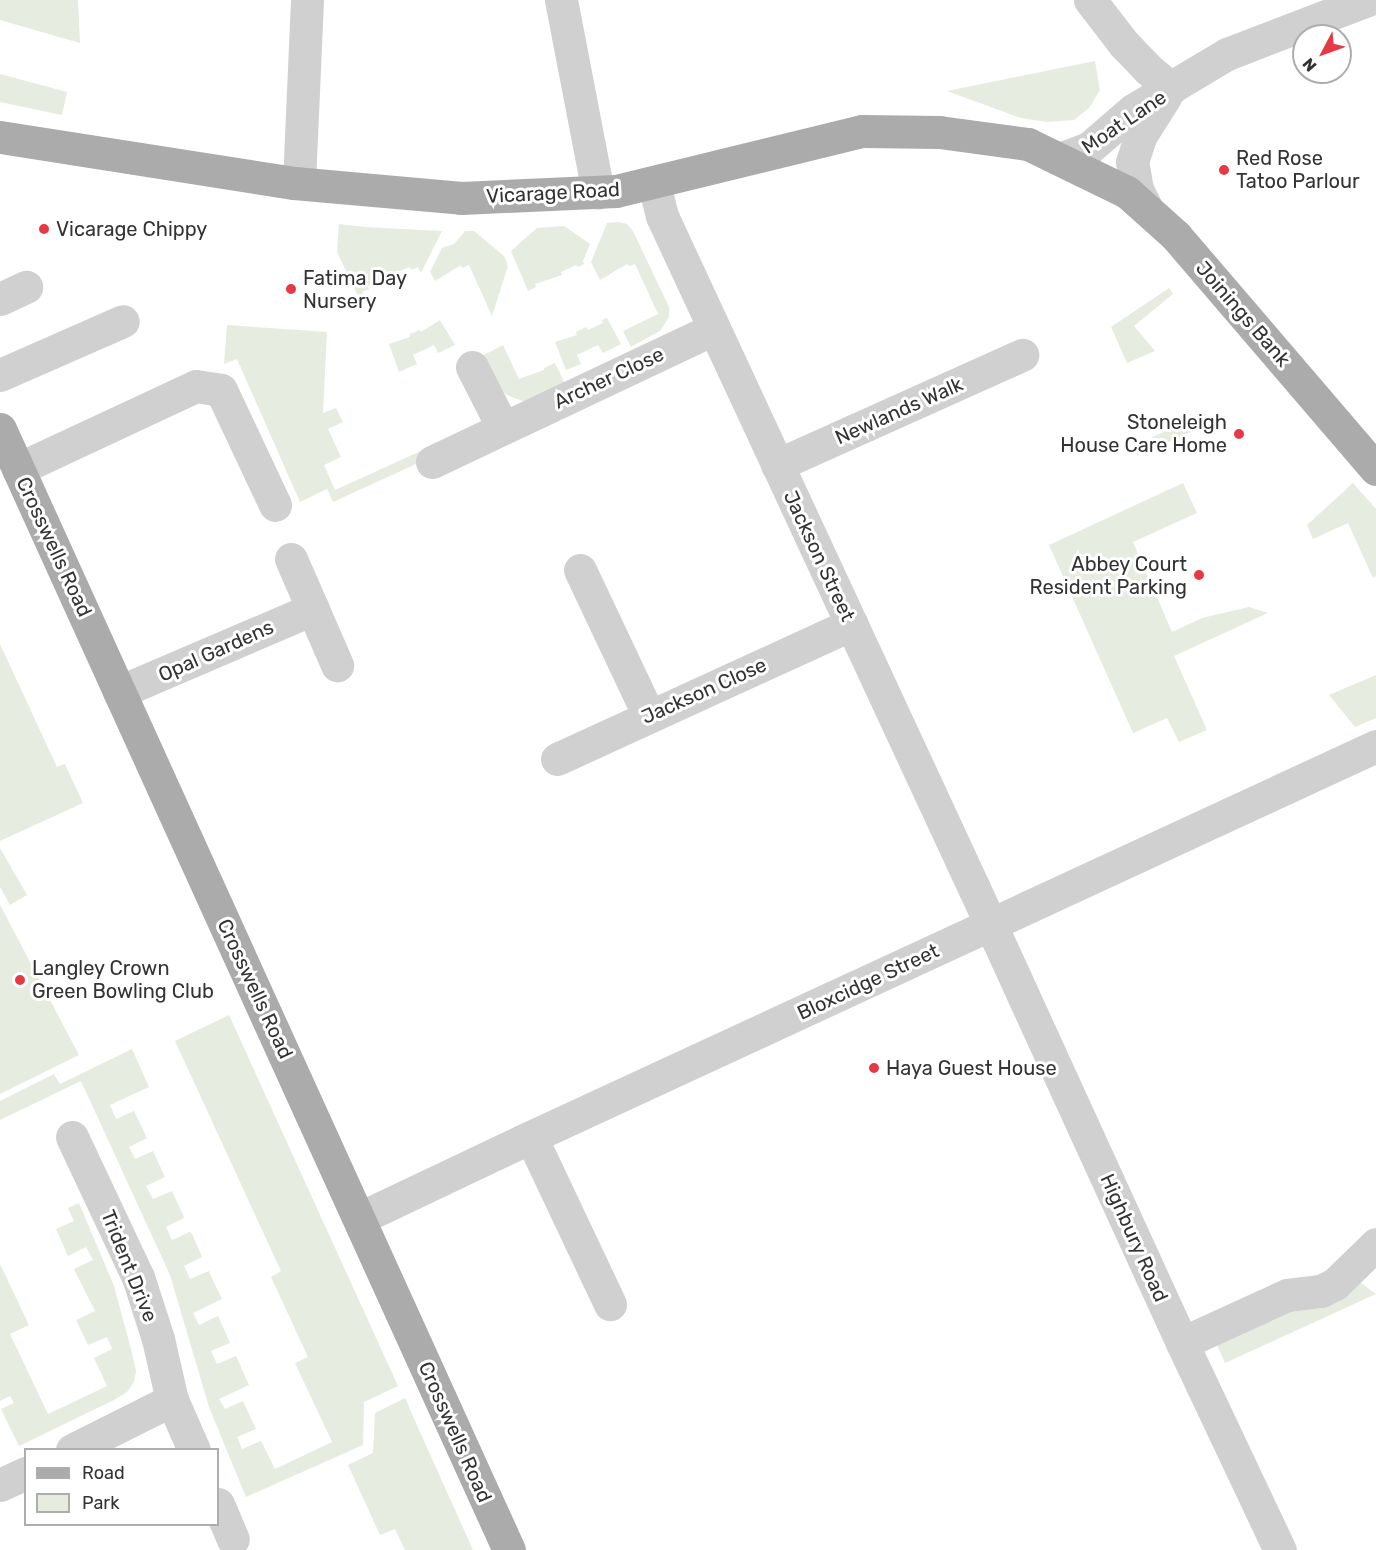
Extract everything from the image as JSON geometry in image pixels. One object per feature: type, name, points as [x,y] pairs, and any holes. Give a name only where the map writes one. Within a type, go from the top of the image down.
[{"type":"main road","name":"Vicarage Road","points":[[0,137],[299,183],[461,198],[598,192],[654,184],[862,131],[939,132],[1028,144],[1096,176]]},
{"type":"main road","name":"Joinings Bank","points":[[1096,176],[1127,192],[1176,236],[1376,469]]},
{"type":"main road","name":"Crosswells Road","points":[[0,429],[509,1550]]},
{"type":"street","points":[[299,183],[307,0]]},
{"type":"street","points":[[561,0],[598,192]]},
{"type":"street","points":[[1090,0],[1124,44],[1148,69],[1171,88],[1227,54],[1368,0]]},
{"type":"street","name":"Moat Lane","points":[[1059,159],[1089,148],[1133,110],[1171,88]]},
{"type":"street","name":"Moat Lane","points":[[1147,209],[1137,189],[1132,162],[1141,135],[1171,88]]},
{"type":"street","name":"Jackson Street","points":[[654,184],[662,216],[991,925]]},
{"type":"street","points":[[0,375],[123,321]]},
{"type":"street","name":"Archer Close","points":[[432,462],[714,329]]},
{"type":"street","name":"Newlands Walk","points":[[777,465],[1022,355]]},
{"type":"street","points":[[472,367],[503,428]]},
{"type":"street","points":[[18,469],[196,386],[221,390],[275,504]]},
{"type":"street","points":[[291,559],[338,665]]},
{"type":"street","points":[[580,570],[649,716]]},
{"type":"street","name":"Opal Gardens","points":[[120,692],[313,609]]},
{"type":"street","name":"Jackson Close","points":[[557,759],[852,624]]},
{"type":"street","name":"Bloxcidge Street","points":[[360,1218],[1376,746]]},
{"type":"street","name":"Highbury Road","points":[[991,925],[1182,1343],[1280,1550]]},
{"type":"street","name":"Trident Drive","points":[[72,1137],[138,1277],[158,1339],[172,1400],[194,1448]]},
{"type":"street","points":[[531,1137],[610,1304]]},
{"type":"street","points":[[1182,1343],[1287,1295],[1321,1291],[1335,1284],[1376,1244]]},
{"type":"street","points":[[74,1448],[172,1400]]},
{"type":"street","points":[[0,1485],[24,1474]]},
{"type":"street","points":[[219,1506],[233,1539]]},
{"type":"green space","points":[[0,0],[78,0],[80,43],[0,20]]},
{"type":"green space","points":[[1095,61],[1100,90],[1089,108],[1074,120],[1047,122],[1021,118],[947,91]]},
{"type":"green space","points":[[0,74],[67,92],[62,115],[0,102]]},
{"type":"green space","points":[[607,223],[627,224],[633,231],[669,307],[669,317],[660,331],[631,347],[623,331],[658,314],[635,264],[629,266],[627,264],[600,280],[591,262]]},
{"type":"green space","points":[[339,224],[442,231],[421,273],[418,267],[411,270],[410,267],[394,273],[395,277],[368,286],[369,289],[362,292],[365,300],[361,302],[337,252]]},
{"type":"green space","points":[[564,226],[590,244],[583,261],[584,264],[578,267],[576,265],[561,272],[562,275],[535,284],[536,287],[528,291],[511,251],[537,228]]},
{"type":"green space","points":[[465,231],[474,231],[504,256],[508,266],[492,316],[469,265],[462,268],[461,265],[435,281],[430,272],[442,248],[454,244]]},
{"type":"green space","points":[[1169,288],[1173,294],[1134,326],[1155,351],[1127,363],[1111,327]]},
{"type":"green space","points":[[607,318],[621,344],[603,353],[598,345],[577,355],[581,364],[566,370],[555,342],[577,335],[576,332],[586,327],[588,330],[603,323],[602,320]]},
{"type":"green space","points":[[440,320],[455,345],[438,353],[434,345],[413,355],[417,364],[399,372],[389,344],[410,337],[410,334],[420,330],[421,332]]},
{"type":"green space","points":[[227,325],[327,332],[323,413],[336,408],[343,422],[328,429],[341,457],[324,465],[335,490],[423,450],[427,459],[333,502],[327,489],[300,502],[237,359],[224,364]]},
{"type":"green space","points":[[503,345],[519,379],[544,370],[555,363],[566,386],[525,402],[507,395],[499,389],[482,356]]},
{"type":"green space","points":[[1205,413],[1212,421],[1209,424],[1137,456],[1138,447],[1142,442]]},
{"type":"green space","points":[[1183,483],[1197,513],[1133,542],[1172,632],[1202,618],[1249,607],[1268,613],[1174,656],[1207,730],[1179,742],[1167,718],[1133,733],[1049,545]]},
{"type":"green space","points":[[1353,483],[1376,509],[1376,576],[1373,578],[1348,523],[1313,539],[1307,525]]},
{"type":"green space","points":[[0,644],[57,767],[65,764],[83,803],[0,841]]},
{"type":"green space","points":[[1376,675],[1376,718],[1355,727],[1329,695]]},
{"type":"green space","points":[[0,848],[27,895],[10,905],[0,887]]},
{"type":"green space","name":"Langley Crown Green Bowling Club","points":[[0,905],[79,1055],[0,1094]]},
{"type":"green space","points":[[229,1015],[398,1386],[364,1402],[363,1445],[246,1497],[209,1407],[170,1275],[81,1081],[0,1120],[0,1101],[54,1074],[60,1084],[132,1049],[149,1087],[110,1105],[116,1119],[134,1111],[147,1138],[129,1147],[135,1159],[153,1151],[165,1177],[146,1186],[153,1199],[172,1191],[184,1218],[166,1227],[172,1240],[190,1232],[202,1257],[184,1266],[190,1279],[209,1271],[222,1299],[193,1313],[199,1325],[218,1316],[230,1343],[211,1351],[217,1364],[236,1356],[249,1385],[219,1399],[225,1409],[243,1401],[256,1429],[237,1437],[242,1449],[261,1441],[275,1469],[332,1442],[295,1363],[308,1357],[271,1277],[281,1271],[175,1041]]},
{"type":"green space","points":[[79,1203],[114,1286],[136,1371],[134,1382],[127,1392],[114,1400],[19,1446],[1,1409],[14,1403],[10,1396],[0,1401],[0,1264],[29,1325],[10,1334],[48,1414],[107,1386],[94,1358],[112,1349],[107,1337],[88,1345],[76,1320],[95,1311],[74,1269],[93,1260],[86,1247],[68,1256],[56,1229],[74,1221],[68,1208]]},
{"type":"green space","points":[[1356,1279],[1376,1294],[1225,1363],[1216,1343]]},
{"type":"green space","points":[[405,1398],[473,1550],[405,1550],[395,1529],[380,1535],[348,1465],[373,1453],[375,1413]]},
{"type":"place","name":"Red Rose Tatoo Parlour","points":[[1224,170]]},
{"type":"place","name":"Vicarage Chippy","points":[[44,229]]},
{"type":"place","name":"Fatima Day Nursery","points":[[291,289]]},
{"type":"place","name":"Stoneleigh House Care Home","points":[[1239,434]]},
{"type":"place","name":"Abbey Court Resident Parking","points":[[1199,575]]},
{"type":"place","name":"Langley Crown Green Bowling Club","points":[[20,980]]},
{"type":"place","name":"Haya Guest House","points":[[874,1068]]}]
